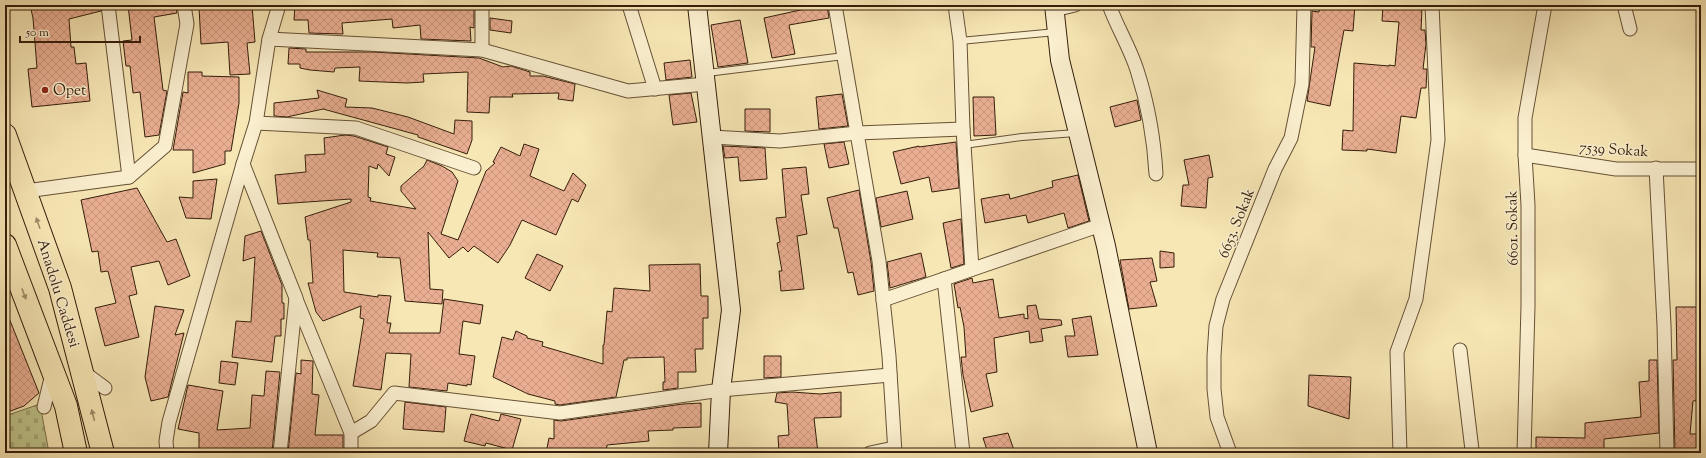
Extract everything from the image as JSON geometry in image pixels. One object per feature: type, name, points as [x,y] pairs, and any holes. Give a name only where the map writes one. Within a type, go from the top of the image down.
[{"type":"highway","name":"Anadolu Caddesi","points":[[5,136],[60,288],[103,453]]},
{"type":"highway","name":"Anadolu Caddesi","points":[[5,245],[66,406],[76,453]]},
{"type":"street","points":[[108,5],[129,177]]},
{"type":"street","points":[[26,191],[129,177],[165,146],[187,24],[184,5]]},
{"type":"street","points":[[167,453],[166,442],[169,422],[243,164],[256,124],[269,38],[279,5]]},
{"type":"street","points":[[482,5],[482,50]]},
{"type":"street","points":[[629,5],[655,89]]},
{"type":"street","points":[[697,5],[731,310],[721,390],[718,453]]},
{"type":"street","points":[[835,5],[879,261],[890,375],[894,451],[870,453]]},
{"type":"street","points":[[955,5],[960,41],[963,129],[972,269]]},
{"type":"street","points":[[1075,5],[1054,7],[1060,60],[1101,225],[1148,453]]},
{"type":"street","points":[[1109,5],[1137,70],[1149,109],[1154,143],[1156,174]]},
{"type":"street","name":"6653. Sokak","points":[[1230,453],[1217,417],[1214,376],[1216,326],[1223,299],[1275,169],[1291,138],[1302,84],[1304,5]]},
{"type":"street","points":[[1400,453],[1397,352],[1416,298],[1438,140],[1432,5]]},
{"type":"street","name":"6601. Sokak","points":[[1524,453],[1528,306],[1528,205],[1525,155],[1525,118],[1545,5]]},
{"type":"street","points":[[1624,5],[1630,29]]},
{"type":"street","points":[[269,38],[482,50],[628,91],[655,89],[706,78]]},
{"type":"street","points":[[256,124],[356,128],[474,168]]},
{"type":"street","points":[[712,137],[780,141],[857,133],[963,129]]},
{"type":"street","name":"7539 Sokak","points":[[1525,155],[1616,169],[1701,169]]},
{"type":"street","points":[[243,164],[351,433],[350,453]]},
{"type":"street","points":[[1656,168],[1664,325],[1667,453]]},
{"type":"street","points":[[883,300],[1101,225]]},
{"type":"street","points":[[944,279],[963,453]]},
{"type":"street","points":[[280,453],[296,298]]},
{"type":"street","points":[[1460,350],[1472,453]]},
{"type":"street","points":[[44,407],[53,370]]},
{"type":"street","points":[[82,371],[105,388]]},
{"type":"street","points":[[351,433],[371,421],[394,393],[560,413],[721,390],[890,375]]},
{"type":"lane","points":[[960,41],[1056,32]]},
{"type":"lane","points":[[706,78],[844,56]]},
{"type":"lane","points":[[964,145],[1022,137],[1078,132]]},
{"type":"green space","points":[[40,404],[49,453],[5,453],[5,416]]},
{"type":"building","points":[[30,5],[100,5],[101,11],[69,19],[71,47],[74,47],[76,64],[86,63],[90,101],[32,107],[28,69],[37,68],[33,18]]},
{"type":"building","points":[[128,5],[176,5],[177,13],[154,17],[163,90],[167,91],[159,135],[145,137],[140,92],[133,93],[130,66],[126,66],[123,41],[132,40]]},
{"type":"building","points":[[221,5],[252,5],[255,42],[247,43],[250,74],[230,75],[228,42],[201,44],[199,7],[221,7]]},
{"type":"building","points":[[295,5],[474,5],[474,28],[470,27],[471,41],[421,39],[420,25],[393,28],[392,19],[342,23],[343,34],[309,33],[308,20],[294,20]]},
{"type":"building","points":[[805,5],[827,5],[829,18],[789,25],[795,54],[772,58],[764,18],[805,9]]},
{"type":"building","points":[[1320,5],[1355,5],[1353,31],[1344,30],[1330,106],[1307,101],[1315,47],[1311,47],[1312,11],[1319,12]]},
{"type":"building","points":[[1383,6],[1422,8],[1421,30],[1425,30],[1426,44],[1423,69],[1427,69],[1426,88],[1421,88],[1416,118],[1401,116],[1396,153],[1367,149],[1367,151],[1342,150],[1343,130],[1353,131],[1354,63],[1395,66],[1399,22],[1382,21]]},
{"type":"building","points":[[490,18],[512,21],[511,33],[490,30]]},
{"type":"building","points":[[740,20],[748,63],[718,67],[711,25]]},
{"type":"building","points":[[289,48],[306,49],[306,52],[373,52],[479,58],[503,67],[511,66],[530,72],[530,76],[543,76],[575,84],[573,101],[558,99],[559,93],[512,94],[513,97],[490,97],[489,113],[467,112],[468,72],[423,74],[424,82],[407,83],[359,81],[360,67],[335,68],[334,72],[310,70],[300,68],[300,64],[288,64]]},
{"type":"building","points":[[690,60],[692,77],[666,80],[664,63]]},
{"type":"building","points":[[188,72],[202,72],[202,76],[239,77],[239,103],[231,151],[225,151],[225,164],[193,173],[193,150],[173,150],[183,92],[188,93]]},
{"type":"building","points":[[317,90],[347,99],[345,107],[372,108],[408,117],[454,134],[455,120],[472,121],[472,140],[467,154],[418,137],[418,135],[323,109],[287,117],[274,116],[274,103],[319,98]]},
{"type":"building","points":[[691,93],[697,122],[673,125],[669,95]]},
{"type":"building","points":[[842,94],[848,126],[819,129],[816,97]]},
{"type":"building","points":[[973,97],[994,97],[996,135],[974,136]]},
{"type":"building","points":[[1137,100],[1141,120],[1115,127],[1110,107]]},
{"type":"building","points":[[745,109],[770,109],[770,132],[745,131]]},
{"type":"building","points":[[345,135],[354,136],[388,147],[386,154],[395,157],[389,176],[378,164],[377,169],[369,166],[368,197],[371,198],[370,201],[416,209],[401,191],[401,186],[424,166],[427,160],[452,172],[458,181],[441,234],[458,240],[486,171],[495,163],[493,162],[501,147],[520,156],[524,144],[539,149],[530,176],[564,191],[573,173],[586,185],[578,202],[572,199],[556,235],[522,220],[510,245],[498,263],[474,246],[468,252],[463,247],[449,258],[428,232],[430,289],[443,290],[442,304],[405,301],[400,258],[377,257],[378,253],[343,250],[344,292],[378,297],[378,295],[391,296],[387,323],[391,323],[389,333],[440,333],[444,299],[483,305],[480,324],[463,321],[459,354],[475,356],[471,385],[467,384],[467,386],[448,383],[447,391],[409,387],[411,354],[386,353],[381,390],[353,386],[364,319],[360,318],[361,306],[323,321],[316,312],[308,283],[313,283],[310,240],[308,240],[305,217],[351,202],[351,199],[278,204],[275,175],[306,172],[305,155],[325,154],[324,138]]},
{"type":"building","points":[[844,142],[849,164],[829,168],[824,144]]},
{"type":"building","points":[[956,142],[959,188],[932,192],[929,177],[901,184],[893,152],[919,146]]},
{"type":"building","points":[[723,146],[765,148],[767,179],[740,181],[738,157],[725,158]]},
{"type":"building","points":[[1209,155],[1213,177],[1208,178],[1206,208],[1181,206],[1183,185],[1189,185],[1184,160]]},
{"type":"building","points":[[806,167],[809,194],[801,195],[807,234],[797,236],[804,289],[781,291],[779,271],[782,271],[777,243],[780,242],[776,218],[786,217],[782,169]]},
{"type":"building","points":[[1078,175],[1089,221],[1068,228],[1064,213],[1028,223],[1026,215],[985,223],[981,199],[1009,194],[1010,199],[1053,187],[1052,181]]},
{"type":"building","points":[[217,179],[211,219],[186,218],[179,197],[193,198],[193,181]]},
{"type":"building","points":[[137,188],[167,242],[176,239],[190,276],[168,285],[159,261],[131,267],[137,294],[129,296],[139,337],[105,346],[95,308],[116,303],[108,271],[101,272],[98,251],[92,252],[81,200]]},
{"type":"building","points":[[859,190],[871,262],[874,291],[858,295],[853,272],[848,273],[838,228],[834,228],[827,198]]},
{"type":"building","points":[[907,191],[913,219],[881,227],[876,198]]},
{"type":"building","points":[[961,219],[964,264],[951,268],[943,223]]},
{"type":"building","points":[[261,231],[282,285],[282,303],[284,303],[284,319],[281,319],[281,336],[275,336],[272,362],[232,357],[236,321],[251,322],[255,257],[243,261],[245,236]]},
{"type":"building","points":[[1160,251],[1174,253],[1174,267],[1160,268]]},
{"type":"building","points":[[921,253],[926,277],[890,288],[887,262]]},
{"type":"building","points":[[537,254],[563,266],[550,291],[525,278]]},
{"type":"building","points":[[1152,258],[1157,281],[1150,282],[1157,306],[1129,309],[1120,260]]},
{"type":"building","points":[[700,264],[701,296],[708,296],[708,318],[703,318],[703,349],[695,349],[696,372],[678,372],[678,388],[663,390],[663,382],[665,382],[664,357],[627,358],[627,360],[624,360],[616,397],[560,405],[555,404],[555,401],[528,394],[493,377],[502,337],[513,340],[516,331],[527,336],[527,338],[543,342],[542,346],[603,364],[603,345],[607,311],[612,312],[614,288],[650,291],[649,265]]},
{"type":"building","points":[[972,278],[973,283],[993,279],[999,318],[1024,314],[1024,318],[1028,319],[1027,306],[1036,305],[1039,319],[1061,320],[1062,325],[1041,329],[1043,341],[1030,343],[1029,331],[994,338],[997,372],[986,374],[993,406],[971,412],[963,375],[961,357],[966,357],[964,327],[960,307],[958,308],[954,284]]},
{"type":"building","points":[[155,306],[184,310],[175,335],[184,333],[168,397],[151,401],[145,377]]},
{"type":"building","points":[[1676,307],[1701,307],[1701,400],[1693,401],[1690,434],[1701,434],[1701,453],[1675,453],[1673,360],[1677,360]]},
{"type":"building","points":[[5,308],[39,393],[24,406],[5,413]]},
{"type":"building","points":[[1091,316],[1098,355],[1068,357],[1065,336],[1075,336],[1072,319]]},
{"type":"building","points":[[764,356],[781,356],[781,377],[764,378]]},
{"type":"building","points":[[301,360],[313,361],[312,394],[319,395],[315,435],[343,435],[343,453],[288,453],[296,373],[301,374]]},
{"type":"building","points":[[1649,360],[1657,360],[1659,433],[1604,439],[1604,453],[1536,453],[1536,437],[1585,438],[1585,423],[1641,417],[1639,382],[1649,381]]},
{"type":"building","points":[[221,361],[238,363],[235,385],[219,383]]},
{"type":"building","points":[[266,371],[280,372],[272,452],[199,453],[199,433],[178,429],[188,385],[223,391],[217,430],[250,428],[252,395],[264,396]]},
{"type":"building","points":[[1309,375],[1351,377],[1349,419],[1308,406]]},
{"type":"building","points":[[792,392],[820,394],[841,392],[841,417],[814,418],[818,453],[779,453],[778,436],[789,435],[787,404],[775,402],[777,393]]},
{"type":"building","points":[[405,402],[446,407],[444,432],[403,429]]},
{"type":"building","points":[[701,403],[701,427],[648,431],[649,441],[607,445],[606,453],[546,453],[549,438],[554,439],[554,420],[561,421],[683,404]]},
{"type":"building","points":[[471,414],[499,421],[501,414],[521,419],[512,450],[486,443],[485,446],[464,441]]},
{"type":"building","points":[[1008,433],[1015,453],[988,453],[983,438]]},
{"type":"place","name":"Opet","points":[[45,90]]}]
